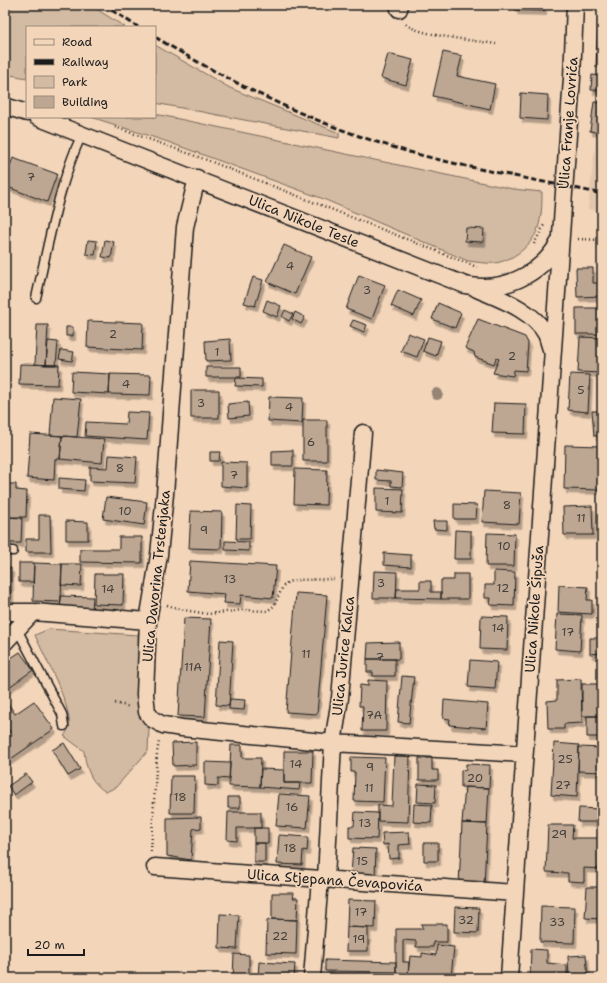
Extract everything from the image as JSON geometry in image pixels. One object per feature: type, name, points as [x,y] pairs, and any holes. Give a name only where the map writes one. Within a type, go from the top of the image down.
[{"type":"street","name":"Ulica Franje Lovrića","points":[[559,240],[576,8]]},
{"type":"street","points":[[5,106],[26,113]]},
{"type":"street","name":"Ulica Nikole Tesle","points":[[40,118],[472,286],[496,286],[524,276],[540,267],[559,240]]},
{"type":"street","name":"Ulica Davorina Trstenjaka","points":[[197,178],[185,227],[165,494],[148,621],[145,694],[147,712],[152,719],[163,724],[182,728],[333,743],[524,754]]},
{"type":"street","name":"Ulica Nikole Šipuša","points":[[509,978],[559,240]]},
{"type":"street","points":[[472,286],[499,298],[532,318],[546,334],[552,352]]},
{"type":"street","name":"Ulica Jurice Kalca","points":[[312,978],[323,879],[333,743],[340,698],[363,433]]},
{"type":"street","points":[[5,612],[33,612],[148,621]]},
{"type":"street","points":[[5,642],[33,612]]},
{"type":"street","name":"Ulica Stjepana Čevapovića","points":[[155,867],[515,893]]},
{"type":"lane","points":[[36,298],[57,202],[71,158],[82,134]]},
{"type":"lane","points":[[17,629],[62,714],[64,726]]},
{"type":"path","points":[[399,7],[399,16],[408,26],[424,33],[496,44]]},
{"type":"path","points":[[109,125],[207,160],[477,267],[484,268]]},
{"type":"path","points":[[532,249],[545,222]]},
{"type":"path","points":[[577,239],[602,240]]},
{"type":"path","points":[[472,286],[477,267]]},
{"type":"path","points":[[152,600],[184,610],[208,614],[243,610],[267,611],[274,606],[283,586],[288,582],[295,580],[350,578]]},
{"type":"path","points":[[155,867],[150,845],[157,753],[163,724]]},
{"type":"shaded area","points":[[596,138],[602,139],[602,212],[588,209]]},
{"type":"green space","points":[[5,5],[90,5],[123,26],[26,26],[26,78],[5,74]]},
{"type":"green space","points":[[156,46],[230,88],[339,133],[339,138],[156,103]]},
{"type":"green space","points":[[156,114],[513,189],[542,192],[541,213],[538,228],[530,242],[511,258],[496,263],[468,261],[321,198],[168,142],[94,118],[156,118]]},
{"type":"green space","points":[[49,629],[138,635],[141,709],[148,721],[148,751],[116,787],[106,792],[96,784],[90,774],[84,751],[64,736],[68,730],[69,724],[67,710],[60,689],[35,635]]},
{"type":"building","points":[[515,5],[544,5],[544,11],[515,10]]},
{"type":"building","points":[[602,17],[602,67],[596,67],[598,21]]},
{"type":"building","points":[[443,52],[462,56],[457,76],[495,84],[490,109],[433,96]]},
{"type":"building","points":[[388,54],[413,60],[406,85],[381,78]]},
{"type":"building","points":[[602,70],[602,91],[600,90]]},
{"type":"building","points":[[592,75],[601,76],[600,90],[591,90]]},
{"type":"building","points":[[521,93],[548,95],[547,120],[520,118]]},
{"type":"building","points":[[594,102],[602,103],[602,133],[590,131]]},
{"type":"building","points":[[13,158],[57,174],[47,202],[5,186],[5,179]]},
{"type":"building","points":[[466,228],[484,229],[483,242],[465,241]]},
{"type":"building","points":[[88,240],[97,241],[95,255],[86,254]]},
{"type":"building","points":[[105,240],[114,242],[111,258],[102,257]]},
{"type":"building","points":[[284,245],[311,257],[295,294],[267,282]]},
{"type":"building","points":[[576,268],[593,268],[593,283],[602,283],[602,296],[577,297]]},
{"type":"building","points":[[359,275],[385,285],[372,319],[346,309]]},
{"type":"building","points":[[253,277],[263,280],[255,306],[244,303]]},
{"type":"building","points":[[398,290],[421,300],[414,316],[391,306]]},
{"type":"building","points":[[267,300],[281,306],[277,317],[263,311]]},
{"type":"building","points":[[438,303],[461,313],[455,328],[432,319]]},
{"type":"building","points":[[576,308],[602,308],[602,334],[576,334]]},
{"type":"building","points":[[285,310],[293,314],[289,321],[282,317]]},
{"type":"building","points":[[295,312],[305,317],[301,324],[292,319]]},
{"type":"building","points":[[478,319],[525,337],[528,343],[526,371],[514,370],[513,376],[493,373],[499,359],[496,358],[494,364],[475,357],[474,352],[465,348]]},
{"type":"building","points":[[353,320],[367,325],[364,332],[350,326]]},
{"type":"building","points":[[88,321],[143,323],[142,350],[87,347]]},
{"type":"building","points":[[37,325],[48,325],[46,365],[35,364]]},
{"type":"building","points":[[66,327],[73,327],[73,336],[66,336]]},
{"type":"building","points":[[408,333],[424,339],[417,357],[401,351]]},
{"type":"building","points":[[428,337],[441,341],[436,356],[423,351]]},
{"type":"building","points":[[580,337],[602,338],[602,373],[578,372]]},
{"type":"building","points":[[230,339],[231,360],[206,361],[205,341]]},
{"type":"building","points":[[48,341],[58,342],[56,365],[46,365]]},
{"type":"building","points":[[61,350],[74,352],[72,361],[59,359]]},
{"type":"building","points":[[20,364],[59,365],[58,385],[19,384]]},
{"type":"building","points":[[206,367],[241,367],[241,377],[206,377]]},
{"type":"building","points":[[72,372],[110,374],[109,394],[71,392]]},
{"type":"building","points":[[110,374],[151,375],[150,395],[109,394]]},
{"type":"building","points":[[570,374],[590,375],[588,412],[568,410]]},
{"type":"building","points":[[236,378],[262,379],[262,387],[235,386]]},
{"type":"building","points":[[191,390],[219,390],[219,418],[191,418]]},
{"type":"building","points":[[53,397],[81,399],[77,437],[50,435]]},
{"type":"building","points":[[269,397],[303,398],[302,423],[268,421]]},
{"type":"building","points":[[248,402],[249,416],[229,418],[228,404]]},
{"type":"building","points":[[494,403],[526,404],[525,434],[492,433]]},
{"type":"building","points":[[592,411],[602,411],[602,435],[594,436]]},
{"type":"building","points":[[127,412],[149,413],[147,440],[85,436],[86,422],[126,424]]},
{"type":"building","points":[[303,420],[327,420],[327,461],[303,461]]},
{"type":"building","points":[[30,434],[62,436],[60,459],[55,459],[54,480],[27,478]]},
{"type":"building","points":[[62,436],[104,439],[102,463],[60,459]]},
{"type":"building","points":[[565,445],[602,446],[602,490],[564,489]]},
{"type":"building","points":[[293,450],[293,466],[272,466],[272,451]]},
{"type":"building","points":[[210,452],[220,452],[219,461],[210,461]]},
{"type":"building","points":[[109,455],[137,457],[135,483],[90,481],[90,467],[108,468]]},
{"type":"building","points":[[221,462],[247,463],[247,488],[221,486]]},
{"type":"building","points":[[295,469],[327,470],[326,505],[294,504]]},
{"type":"building","points":[[376,470],[403,473],[402,487],[391,486],[391,481],[376,480]]},
{"type":"building","points":[[59,478],[85,480],[84,491],[59,489]]},
{"type":"building","points":[[5,484],[16,484],[16,490],[27,491],[26,517],[5,517]]},
{"type":"building","points":[[376,488],[403,489],[402,513],[376,512]]},
{"type":"building","points":[[484,491],[521,493],[519,524],[482,522]]},
{"type":"building","points":[[106,497],[147,502],[144,525],[103,519]]},
{"type":"building","points":[[454,504],[477,505],[476,519],[454,519]]},
{"type":"building","points":[[237,505],[251,506],[250,539],[236,539]]},
{"type":"building","points":[[592,506],[593,535],[564,535],[563,507]]},
{"type":"building","points":[[191,511],[222,512],[221,549],[189,548]]},
{"type":"building","points":[[39,515],[50,515],[51,552],[26,552],[26,539],[39,539]]},
{"type":"building","points":[[5,517],[22,518],[21,543],[5,543]]},
{"type":"building","points":[[66,521],[88,522],[88,540],[66,540]]},
{"type":"building","points":[[433,521],[447,521],[447,530],[434,529]]},
{"type":"building","points":[[455,530],[471,531],[471,559],[454,559]]},
{"type":"building","points":[[487,533],[515,534],[514,566],[486,566]]},
{"type":"building","points":[[119,537],[142,537],[142,563],[80,562],[80,549],[119,549]]},
{"type":"building","points":[[225,541],[249,542],[249,551],[225,550]]},
{"type":"building","points":[[384,553],[411,555],[411,567],[384,565]]},
{"type":"building","points":[[190,561],[276,566],[273,598],[241,595],[240,604],[224,603],[225,594],[188,591]]},
{"type":"building","points":[[19,563],[34,563],[33,582],[19,582]]},
{"type":"building","points":[[34,563],[62,564],[61,602],[33,601]]},
{"type":"building","points":[[62,564],[82,564],[81,586],[61,585]]},
{"type":"building","points":[[5,568],[11,568],[11,599],[5,599]]},
{"type":"building","points":[[374,571],[397,572],[396,598],[373,598]]},
{"type":"building","points":[[494,571],[515,572],[514,606],[490,605],[491,598],[485,598],[485,585],[494,585]]},
{"type":"building","points":[[95,574],[124,574],[123,605],[94,604]]},
{"type":"building","points":[[454,574],[468,574],[468,599],[441,599],[441,580],[454,580]]},
{"type":"building","points":[[420,581],[431,581],[431,592],[441,592],[441,599],[396,598],[397,589],[420,589]]},
{"type":"building","points":[[559,585],[588,587],[587,600],[592,600],[592,614],[558,612]]},
{"type":"building","points":[[296,593],[327,595],[317,714],[286,712]]},
{"type":"building","points":[[61,596],[93,597],[92,611],[60,610]]},
{"type":"building","points":[[557,614],[582,615],[580,651],[555,649]]},
{"type":"building","points":[[481,616],[508,617],[507,650],[480,649]]},
{"type":"building","points":[[184,618],[211,619],[205,717],[178,716]]},
{"type":"building","points":[[590,638],[602,638],[602,653],[590,654]]},
{"type":"building","points":[[220,640],[233,641],[229,706],[216,705]]},
{"type":"building","points":[[399,642],[399,659],[367,659],[368,643]]},
{"type":"building","points":[[20,652],[33,670],[5,690],[5,662]]},
{"type":"building","points":[[367,659],[395,659],[395,676],[373,676],[373,672],[367,672]]},
{"type":"building","points":[[470,660],[497,662],[495,689],[468,687]]},
{"type":"building","points":[[402,676],[414,677],[409,723],[398,722]]},
{"type":"building","points":[[581,679],[582,723],[564,724],[564,729],[548,729],[547,701],[557,700],[557,680]]},
{"type":"building","points":[[368,680],[387,681],[386,731],[362,731],[363,706],[359,706],[360,685],[368,686]]},
{"type":"building","points":[[582,684],[602,684],[602,716],[582,716]]},
{"type":"building","points":[[5,699],[15,714],[34,701],[54,729],[5,763],[5,739],[12,735],[5,725]]},
{"type":"building","points":[[230,699],[245,700],[244,710],[229,709]]},
{"type":"building","points":[[444,700],[488,704],[486,728],[449,725],[450,719],[443,718]]},
{"type":"building","points":[[587,716],[602,716],[602,737],[587,737]]},
{"type":"building","points":[[196,742],[196,765],[173,766],[172,743]]},
{"type":"building","points":[[64,743],[80,769],[68,776],[52,750]]},
{"type":"building","points":[[554,743],[579,745],[577,797],[551,795]]},
{"type":"building","points":[[231,745],[242,745],[242,758],[261,758],[260,787],[229,786]]},
{"type":"building","points":[[579,747],[602,748],[602,772],[578,771]]},
{"type":"building","points":[[284,751],[313,751],[312,783],[284,783]]},
{"type":"building","points":[[394,756],[410,756],[408,822],[378,821],[378,805],[392,806]]},
{"type":"building","points":[[351,757],[385,758],[383,802],[354,801],[355,772],[351,772]]},
{"type":"building","points":[[419,758],[432,758],[432,770],[438,770],[438,780],[419,780]]},
{"type":"building","points":[[205,762],[230,763],[229,779],[218,778],[218,786],[205,785]]},
{"type":"building","points":[[466,764],[490,765],[489,788],[461,787],[461,771],[466,770]]},
{"type":"building","points":[[261,769],[284,770],[284,783],[300,783],[299,790],[260,787]]},
{"type":"building","points":[[26,774],[32,782],[14,795],[8,786]]},
{"type":"building","points":[[171,776],[195,776],[194,813],[170,813]]},
{"type":"building","points":[[418,784],[436,785],[435,803],[417,802]]},
{"type":"building","points":[[465,787],[489,788],[487,824],[462,823]]},
{"type":"building","points":[[279,794],[310,796],[307,828],[276,826]]},
{"type":"building","points":[[228,797],[240,797],[240,808],[228,808]]},
{"type":"building","points":[[414,804],[432,805],[431,823],[413,822]]},
{"type":"building","points":[[579,808],[600,809],[600,822],[578,822]]},
{"type":"building","points":[[228,812],[261,812],[261,828],[237,828],[237,841],[227,840]]},
{"type":"building","points":[[355,812],[378,813],[377,839],[349,838],[349,826],[354,826]]},
{"type":"building","points":[[201,817],[201,828],[193,829],[191,860],[167,856],[167,818]]},
{"type":"building","points":[[462,823],[487,824],[484,886],[459,885]]},
{"type":"building","points":[[548,825],[573,825],[572,838],[602,838],[602,869],[584,868],[584,882],[568,881],[568,873],[546,872]]},
{"type":"building","points":[[254,828],[268,828],[268,843],[254,843]]},
{"type":"building","points":[[409,832],[410,844],[399,845],[399,858],[389,859],[388,844],[383,845],[382,833]]},
{"type":"building","points":[[279,835],[308,837],[307,851],[303,850],[302,865],[277,864]]},
{"type":"building","points":[[254,843],[265,843],[265,862],[254,862]]},
{"type":"building","points":[[424,843],[438,843],[438,861],[424,861]]},
{"type":"building","points":[[353,848],[376,849],[375,877],[351,875]]},
{"type":"building","points":[[587,887],[602,887],[602,919],[585,918]]},
{"type":"building","points":[[272,893],[294,893],[293,898],[298,898],[297,920],[272,919]]},
{"type":"building","points":[[348,900],[376,901],[375,928],[347,927]]},
{"type":"building","points":[[541,906],[575,907],[574,943],[540,942]]},
{"type":"building","points":[[455,907],[479,908],[478,933],[454,932]]},
{"type":"building","points":[[220,914],[239,915],[237,949],[219,948]]},
{"type":"building","points":[[272,919],[297,920],[296,954],[266,953],[267,921]]},
{"type":"building","points":[[421,924],[447,924],[447,942],[433,942],[433,947],[416,947],[416,941],[403,940],[403,962],[409,962],[408,974],[396,972],[396,929],[423,929]]},
{"type":"building","points":[[347,927],[368,928],[368,951],[346,951]]},
{"type":"building","points":[[437,945],[454,947],[451,977],[408,974],[410,956],[422,957],[422,953],[436,955]]},
{"type":"building","points":[[531,949],[547,950],[547,963],[567,965],[567,978],[530,978]]},
{"type":"building","points":[[234,954],[249,955],[249,978],[233,978]]},
{"type":"building","points":[[586,955],[588,978],[569,978],[568,956]]},
{"type":"building","points":[[325,960],[396,962],[396,972],[325,971]]},
{"type":"building","points":[[259,962],[295,964],[294,978],[258,978]]},
{"type":"railway","points":[[104,5],[136,26]]},
{"type":"railway","points":[[156,38],[217,73],[280,104],[312,118],[379,143],[483,170],[602,194]]}]
